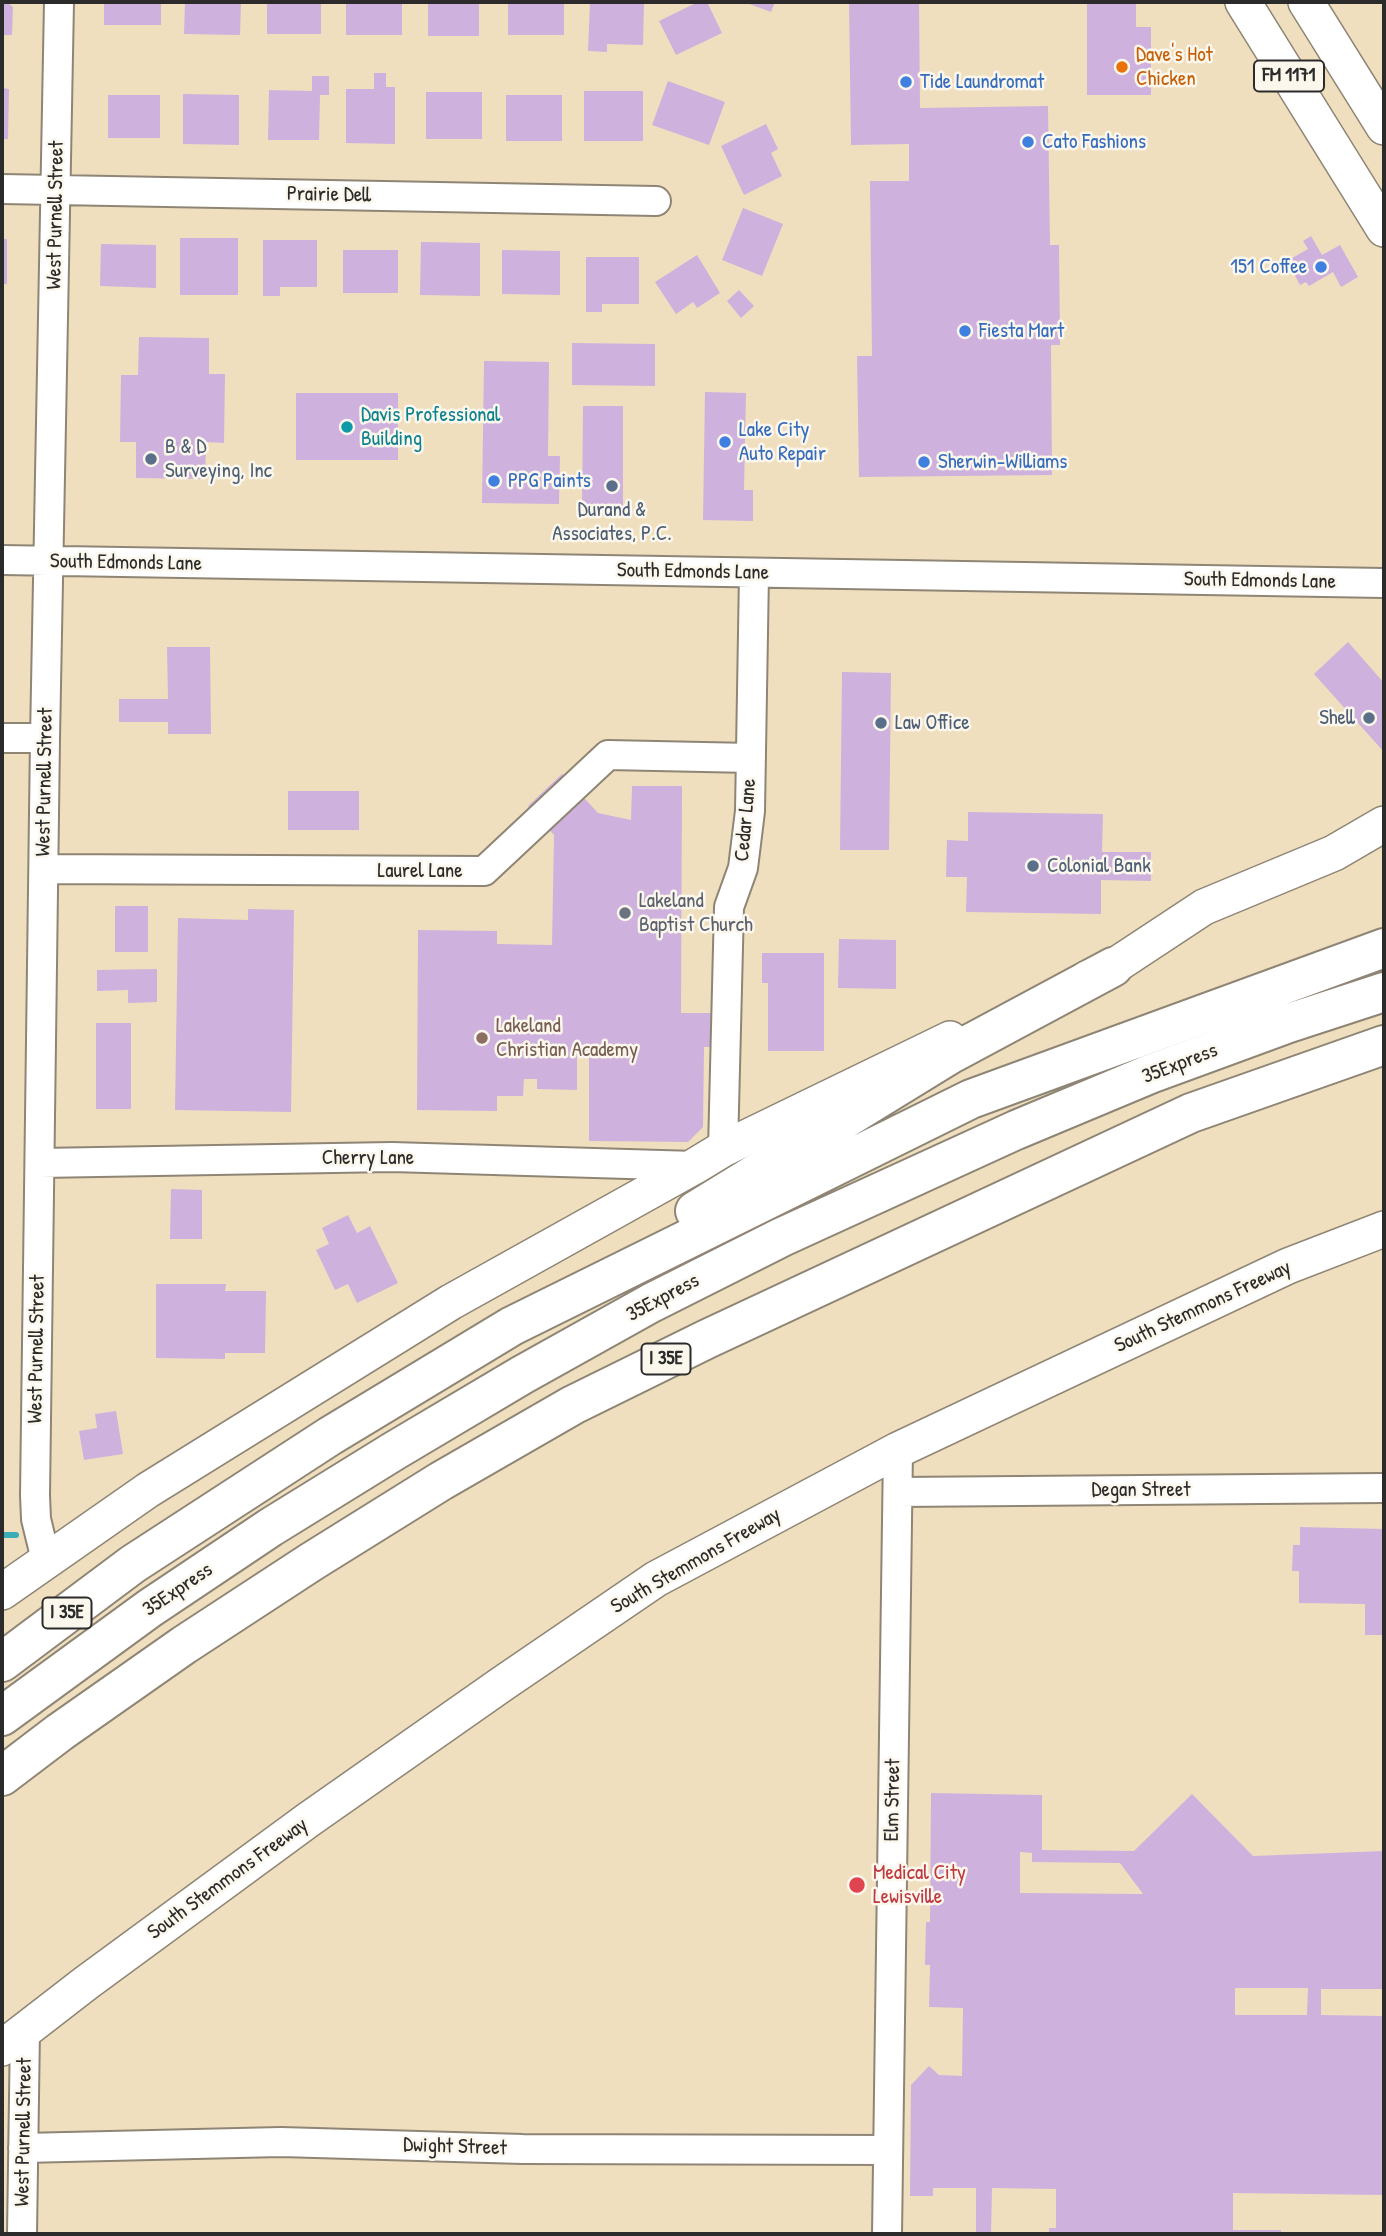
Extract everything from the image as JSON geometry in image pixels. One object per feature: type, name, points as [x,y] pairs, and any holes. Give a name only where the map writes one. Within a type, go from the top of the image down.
[{"type":"highway","name":"I 35E","points":[[2,1661],[132,1564],[330,1436],[512,1326],[971,1099],[1384,948]]},
{"type":"highway","points":[[512,1326],[949,1055],[1113,967]]},
{"type":"highway","name":"35Express","points":[[2,1716],[150,1608],[271,1527],[522,1375],[651,1303],[782,1237],[1016,1130],[1163,1070],[1289,1023],[1384,992]]},
{"type":"highway","name":"I 35E","points":[[2,1776],[173,1653],[311,1562],[441,1481],[573,1405],[719,1333],[1191,1113],[1384,1045]]},
{"type":"main road","name":"FM 1171","points":[[1243,2],[1384,229]]},
{"type":"main road","name":"FM 1171","points":[[1306,2],[1383,125]]},
{"type":"main road","points":[[1336,151],[1383,125]]},
{"type":"main road","points":[[2,1592],[148,1490],[439,1309],[709,1157],[918,1053],[1113,967],[1204,906],[1334,853],[1384,824]]},
{"type":"main road","name":"South Stemmons Freeway","points":[[13,2038],[308,1820],[656,1579],[898,1450],[1288,1266],[1384,1228]]},
{"type":"main road","points":[[1335,1247],[1384,1254]]},
{"type":"street","name":"West Purnell Street","points":[[46,1560],[36,1520],[35,1495],[45,738],[59,2]]},
{"type":"street","name":"Prairie Dell","points":[[2,189],[656,201]]},
{"type":"street","name":"South Edmonds Lane","points":[[2,560],[1384,583]]},
{"type":"street","name":"Cedar Lane","points":[[709,1157],[729,907],[743,868],[750,811],[754,573]]},
{"type":"street","points":[[2,738],[45,738]]},
{"type":"street","name":"Laurel Lane","points":[[44,869],[484,872],[608,755],[751,758]]},
{"type":"street","name":"Cherry Lane","points":[[40,1163],[392,1157],[709,1157]]},
{"type":"street","name":"Elm Street","points":[[887,2234],[898,1450]]},
{"type":"street","name":"Degan Street","points":[[898,1492],[1384,1488]]},
{"type":"street","name":"West Purnell Street","points":[[13,2038],[23,2148],[22,2234]]},
{"type":"street","name":"Dwight Street","points":[[23,2148],[281,2142],[523,2149],[888,2150]]},
{"type":"building","points":[[2,2],[13,7],[12,35],[2,35]]},
{"type":"building","points":[[104,2],[161,2],[161,25],[104,25]]},
{"type":"building","points":[[185,2],[241,2],[240,35],[184,34]]},
{"type":"building","points":[[267,2],[321,2],[321,34],[267,34]]},
{"type":"building","points":[[346,2],[402,2],[402,35],[346,35]]},
{"type":"building","points":[[428,2],[479,2],[479,36],[428,36]]},
{"type":"building","points":[[508,2],[564,2],[564,35],[508,35]]},
{"type":"building","points":[[590,2],[644,2],[643,45],[607,44],[607,52],[588,51]]},
{"type":"building","points":[[698,2],[707,2],[722,33],[676,55],[659,21]]},
{"type":"building","points":[[744,2],[775,2],[771,12]]},
{"type":"building","points":[[849,2],[919,2],[920,108],[1048,106],[1050,245],[1059,245],[1060,345],[1051,345],[1052,475],[859,477],[857,356],[872,356],[870,181],[909,181],[909,144],[851,145]]},
{"type":"building","points":[[1087,2],[1136,2],[1136,27],[1151,27],[1151,95],[1087,95]]},
{"type":"building","points":[[374,73],[386,73],[386,87],[395,87],[395,144],[346,143],[346,89],[374,89]]},
{"type":"building","points":[[312,76],[329,76],[329,95],[320,95],[319,140],[268,140],[269,90],[312,91]]},
{"type":"building","points":[[668,81],[725,102],[709,145],[652,125]]},
{"type":"building","points":[[2,88],[9,89],[8,139],[2,139]]},
{"type":"building","points":[[584,91],[643,91],[643,141],[584,141]]},
{"type":"building","points":[[426,92],[482,92],[482,139],[426,139]]},
{"type":"building","points":[[183,94],[239,95],[239,145],[183,144]]},
{"type":"building","points":[[108,95],[160,95],[160,138],[108,138]]},
{"type":"building","points":[[506,95],[562,95],[562,141],[506,141]]},
{"type":"building","points":[[766,124],[778,149],[771,153],[782,176],[744,195],[721,146]]},
{"type":"building","points":[[743,208],[783,224],[762,276],[722,260]]},
{"type":"building","name":"151 Coffee","points":[[1311,236],[1322,255],[1340,245],[1358,277],[1341,287],[1333,272],[1309,286],[1306,282],[1300,285],[1287,261],[1308,249],[1303,241]]},
{"type":"building","points":[[180,238],[238,238],[238,295],[180,295]]},
{"type":"building","points":[[2,239],[7,239],[7,284],[2,284]]},
{"type":"building","points":[[263,240],[317,240],[317,287],[280,287],[280,296],[263,296]]},
{"type":"building","points":[[421,242],[480,243],[480,296],[420,295]]},
{"type":"building","points":[[101,244],[156,245],[156,288],[100,286]]},
{"type":"building","points":[[343,250],[398,250],[398,293],[343,293]]},
{"type":"building","points":[[502,250],[560,251],[560,295],[502,294]]},
{"type":"building","points":[[697,255],[720,293],[697,308],[693,302],[676,314],[655,282]]},
{"type":"building","points":[[586,257],[639,257],[639,304],[602,304],[602,312],[586,312]]},
{"type":"building","points":[[739,290],[754,306],[741,318],[727,301]]},
{"type":"building","points":[[139,337],[209,338],[209,374],[225,374],[224,443],[206,442],[205,479],[136,478],[136,442],[120,442],[121,375],[138,375]]},
{"type":"building","points":[[572,343],[655,344],[655,386],[572,385]]},
{"type":"building","points":[[484,361],[549,362],[548,456],[560,456],[559,504],[482,503]]},
{"type":"building","name":"Lake City Auto Repair","points":[[705,392],[746,393],[744,490],[753,490],[753,521],[703,520]]},
{"type":"building","name":"Davis Professional Building","points":[[296,393],[398,393],[398,460],[296,460]]},
{"type":"building","points":[[583,406],[623,406],[623,512],[582,511]]},
{"type":"building","name":"Shell","points":[[1348,642],[1384,683],[1384,752],[1314,674]]},
{"type":"building","points":[[167,647],[210,647],[211,734],[168,734],[168,722],[119,722],[119,699],[168,699]]},
{"type":"building","points":[[842,672],[891,673],[889,850],[840,850]]},
{"type":"building","points":[[562,774],[598,813],[631,820],[632,786],[682,786],[681,1013],[713,1013],[712,1047],[704,1047],[703,1127],[688,1142],[589,1141],[589,1052],[577,1052],[577,1090],[537,1089],[537,1079],[524,1079],[523,1096],[497,1096],[497,1111],[417,1110],[418,930],[497,931],[497,944],[552,945],[554,835],[528,806]]},
{"type":"building","points":[[288,791],[359,791],[359,830],[288,830]]},
{"type":"building","points":[[968,812],[1103,814],[1102,852],[1151,852],[1151,881],[1101,880],[1101,914],[966,912],[967,877],[946,877],[947,840],[968,841]]},
{"type":"building","points":[[115,906],[148,906],[148,952],[115,952]]},
{"type":"building","points":[[248,909],[294,910],[291,1112],[175,1110],[178,918],[248,920]]},
{"type":"building","points":[[839,939],[896,940],[896,989],[838,988]]},
{"type":"building","points":[[762,953],[824,953],[824,1051],[768,1051],[768,983],[762,983]]},
{"type":"building","points":[[157,969],[157,1002],[128,1003],[128,990],[97,991],[97,970]]},
{"type":"building","points":[[96,1023],[131,1023],[131,1109],[96,1109]]},
{"type":"building","points":[[171,1189],[202,1190],[202,1239],[170,1239]]},
{"type":"building","points":[[348,1215],[357,1233],[370,1226],[398,1283],[357,1303],[348,1284],[335,1290],[316,1250],[329,1244],[322,1228]]},
{"type":"building","points":[[156,1284],[226,1284],[225,1291],[266,1291],[265,1353],[225,1353],[225,1359],[156,1358]]},
{"type":"building","points":[[116,1411],[123,1454],[84,1460],[79,1431],[97,1428],[95,1414]]},
{"type":"building","points":[[1300,1527],[1384,1529],[1382,1635],[1365,1635],[1365,1604],[1299,1603],[1299,1571],[1292,1571],[1293,1545],[1300,1545]]},
{"type":"building","points":[[931,1793],[1042,1795],[1042,1850],[1134,1851],[1192,1794],[1253,1856],[1384,1851],[1384,1989],[1321,1989],[1321,2015],[1384,2016],[1384,2195],[1233,2193],[1233,2230],[1281,2230],[1281,2234],[1049,2234],[1049,2228],[1056,2228],[1056,2189],[992,2188],[991,2234],[976,2234],[976,2188],[933,2188],[933,2196],[910,2196],[911,2085],[929,2066],[939,2075],[962,2076],[963,2008],[929,2007],[930,1965],[925,1965],[926,1922],[930,1922]],"holes":[[[1020,1852],[1032,1853],[1032,1862],[1120,1863],[1143,1894],[1020,1893]],[[1235,1988],[1308,1988],[1307,2015],[1235,2015]]]},
{"type":"waterway","points":[[2,1535],[16,1535]]},
{"type":"place","name":"Dave's Hot Chicken","points":[[1122,67]]},
{"type":"place","name":"Tide Laundromat","points":[[906,82]]},
{"type":"place","name":"Cato Fashions","points":[[1028,142]]},
{"type":"place","name":"151 Coffee","points":[[1321,267]]},
{"type":"place","name":"Fiesta Mart","points":[[965,331]]},
{"type":"place","name":"Davis Professional Building","points":[[347,427]]},
{"type":"place","name":"Lake City Auto Repair","points":[[725,442]]},
{"type":"place","name":"B & D Surveying, Inc","points":[[151,459]]},
{"type":"place","name":"Sherwin-Williams","points":[[924,462]]},
{"type":"place","name":"PPG Paints","points":[[494,481]]},
{"type":"place","name":"Durand & Associates, P.C.","points":[[612,486]]},
{"type":"place","name":"Shell","points":[[1369,718]]},
{"type":"place","name":"Law Office","points":[[881,723]]},
{"type":"place","name":"Colonial Bank","points":[[1033,866]]},
{"type":"place","name":"Lakeland Baptist Church","points":[[625,913]]},
{"type":"place","name":"Lakeland Christian Academy","points":[[482,1038]]},
{"type":"place","name":"Medical City Lewisville","points":[[857,1885]]}]
